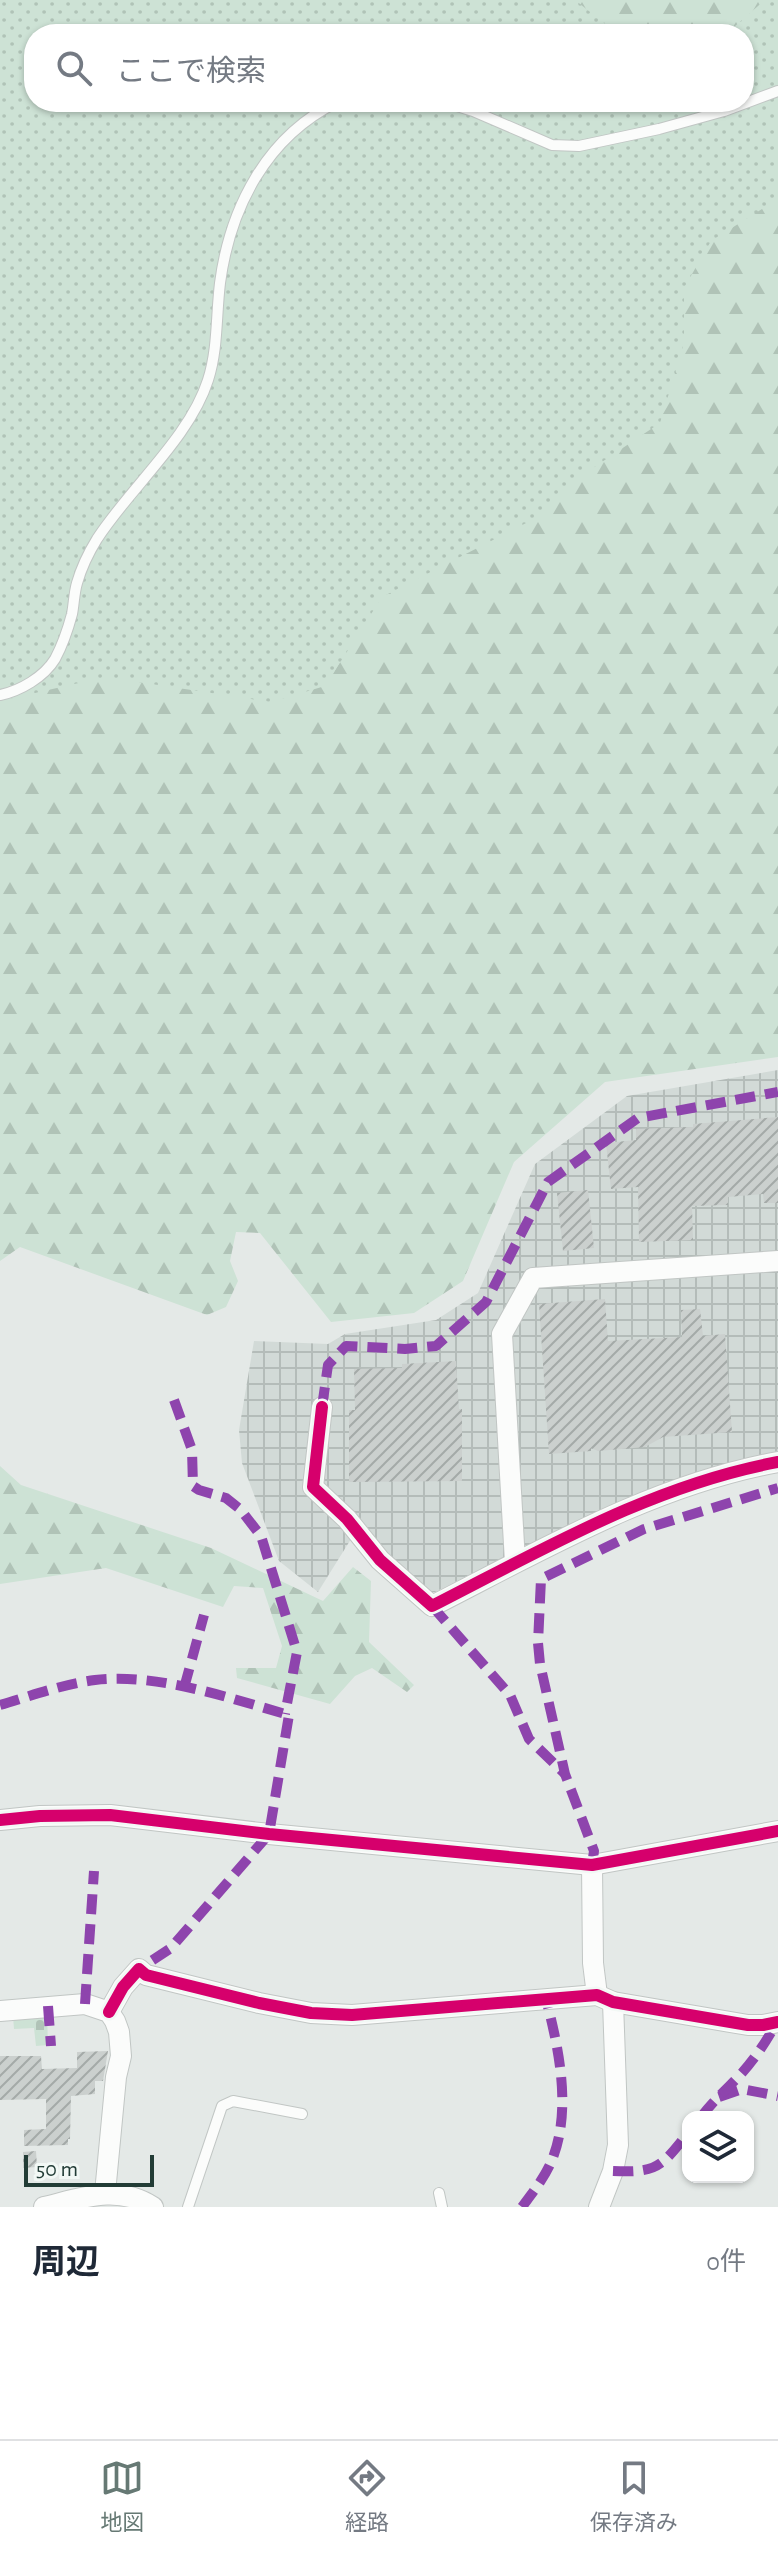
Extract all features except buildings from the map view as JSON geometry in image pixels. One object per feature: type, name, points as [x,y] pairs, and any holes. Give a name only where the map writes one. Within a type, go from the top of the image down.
[{"type":"street","points":[[515,1562],[502,1334],[533,1278],[778,1261]]},
{"type":"street","points":[[322,1407],[313,1487],[347,1519],[380,1560],[432,1606],[634,1505],[778,1462]]},
{"type":"street","points":[[0,1820],[110,1815],[269,1834],[592,1865],[778,1831]]},
{"type":"street","points":[[592,1865],[593,1963],[605,1999],[618,2145],[613,2171],[599,2207]]},
{"type":"street","points":[[109,2012],[123,1987],[139,1969],[146,1975],[311,2013],[352,2015],[605,1999],[748,2025],[778,2022]]},
{"type":"street","points":[[0,2011],[85,2004],[109,2012],[119,2032],[121,2056],[116,2077],[105,2193]]},
{"type":"street","points":[[44,2207],[105,2193],[141,2199],[153,2207]]},
{"type":"lane","points":[[754,99],[778,91]]},
{"type":"lane","points":[[0,695],[28,684],[51,665],[59,652],[71,616],[76,584],[95,542],[195,409],[208,381],[215,345],[220,284],[242,198],[257,173],[296,129],[317,112]]},
{"type":"lane","points":[[475,112],[552,145],[579,146],[713,112]]},
{"type":"lane","points":[[188,2207],[222,2106],[233,2101],[302,2114]]},
{"type":"lane","points":[[439,2193],[442,2207]]},
{"type":"shaded area","points":[[778,1070],[778,1451],[640,1493],[435,1592],[429,1592],[361,1523],[318,1592],[279,1561],[242,1463],[239,1430],[254,1341],[328,1344],[345,1334],[436,1320],[478,1293],[535,1164],[627,1096]]},
{"type":"green space","points":[[0,0],[778,0],[778,659],[0,908]]},
{"type":"green space","points":[[575,0],[765,0],[737,24],[605,24]]},
{"type":"green space","points":[[778,199],[778,1057],[605,1082],[514,1162],[463,1281],[414,1313],[331,1322],[260,1233],[236,1232],[230,1261],[238,1281],[226,1307],[207,1315],[20,1247],[0,1261],[0,701],[105,677],[271,702],[325,686],[382,597],[536,518],[575,480],[660,423],[684,343],[684,288],[711,241]]},
{"type":"green space","points":[[0,1466],[21,1485],[211,1548],[323,1601],[353,1567],[371,1581],[369,1642],[414,1685],[407,1692],[372,1668],[355,1676],[330,1704],[237,1678],[236,1668],[276,1668],[282,1646],[263,1588],[234,1586],[223,1607],[106,1568],[0,1584]]},
{"type":"green space","points":[[47,2013],[48,2045],[36,2046],[34,2028],[14,2029],[13,2016]]},
{"type":"marked path","points":[[322,1407],[328,1365],[346,1346],[405,1349],[436,1346],[486,1302],[548,1182],[638,1118],[778,1092]]},
{"type":"marked path","points":[[174,1400],[192,1450],[193,1486],[226,1498],[240,1509],[261,1536],[297,1652],[285,1714]]},
{"type":"marked path","points":[[592,1865],[594,1851],[565,1774],[540,1664],[541,1579],[644,1529],[778,1488]]},
{"type":"marked path","points":[[432,1606],[510,1695],[529,1739],[565,1774]]},
{"type":"marked path","points":[[184,1688],[204,1615]]},
{"type":"marked path","points":[[0,1705],[71,1684],[119,1679],[194,1688],[289,1715],[269,1834],[171,1948],[139,1969]]},
{"type":"marked path","points":[[85,2004],[94,1871]]},
{"type":"marked path","points":[[522,2207],[552,2160],[561,2121],[559,2059],[546,1999]]},
{"type":"marked path","points":[[48,2006],[51,2046]]},
{"type":"marked path","points":[[706,2111],[751,2062],[777,2022]]},
{"type":"marked path","points":[[719,2097],[742,2089],[778,2096]]},
{"type":"marked path","points":[[613,2171],[639,2171],[657,2166],[682,2140]]},
{"type":"cycle path","points":[[322,1407],[313,1487],[347,1519],[380,1560],[432,1606],[558,1541],[643,1503],[732,1472],[778,1462]]},
{"type":"cycle path","points":[[0,1820],[110,1815],[269,1834],[592,1865],[778,1831]]},
{"type":"cycle path","points":[[109,2012],[123,1987],[139,1969],[146,1975],[311,2013],[352,2015],[597,1995],[613,2002],[748,2025],[778,2022]]}]
